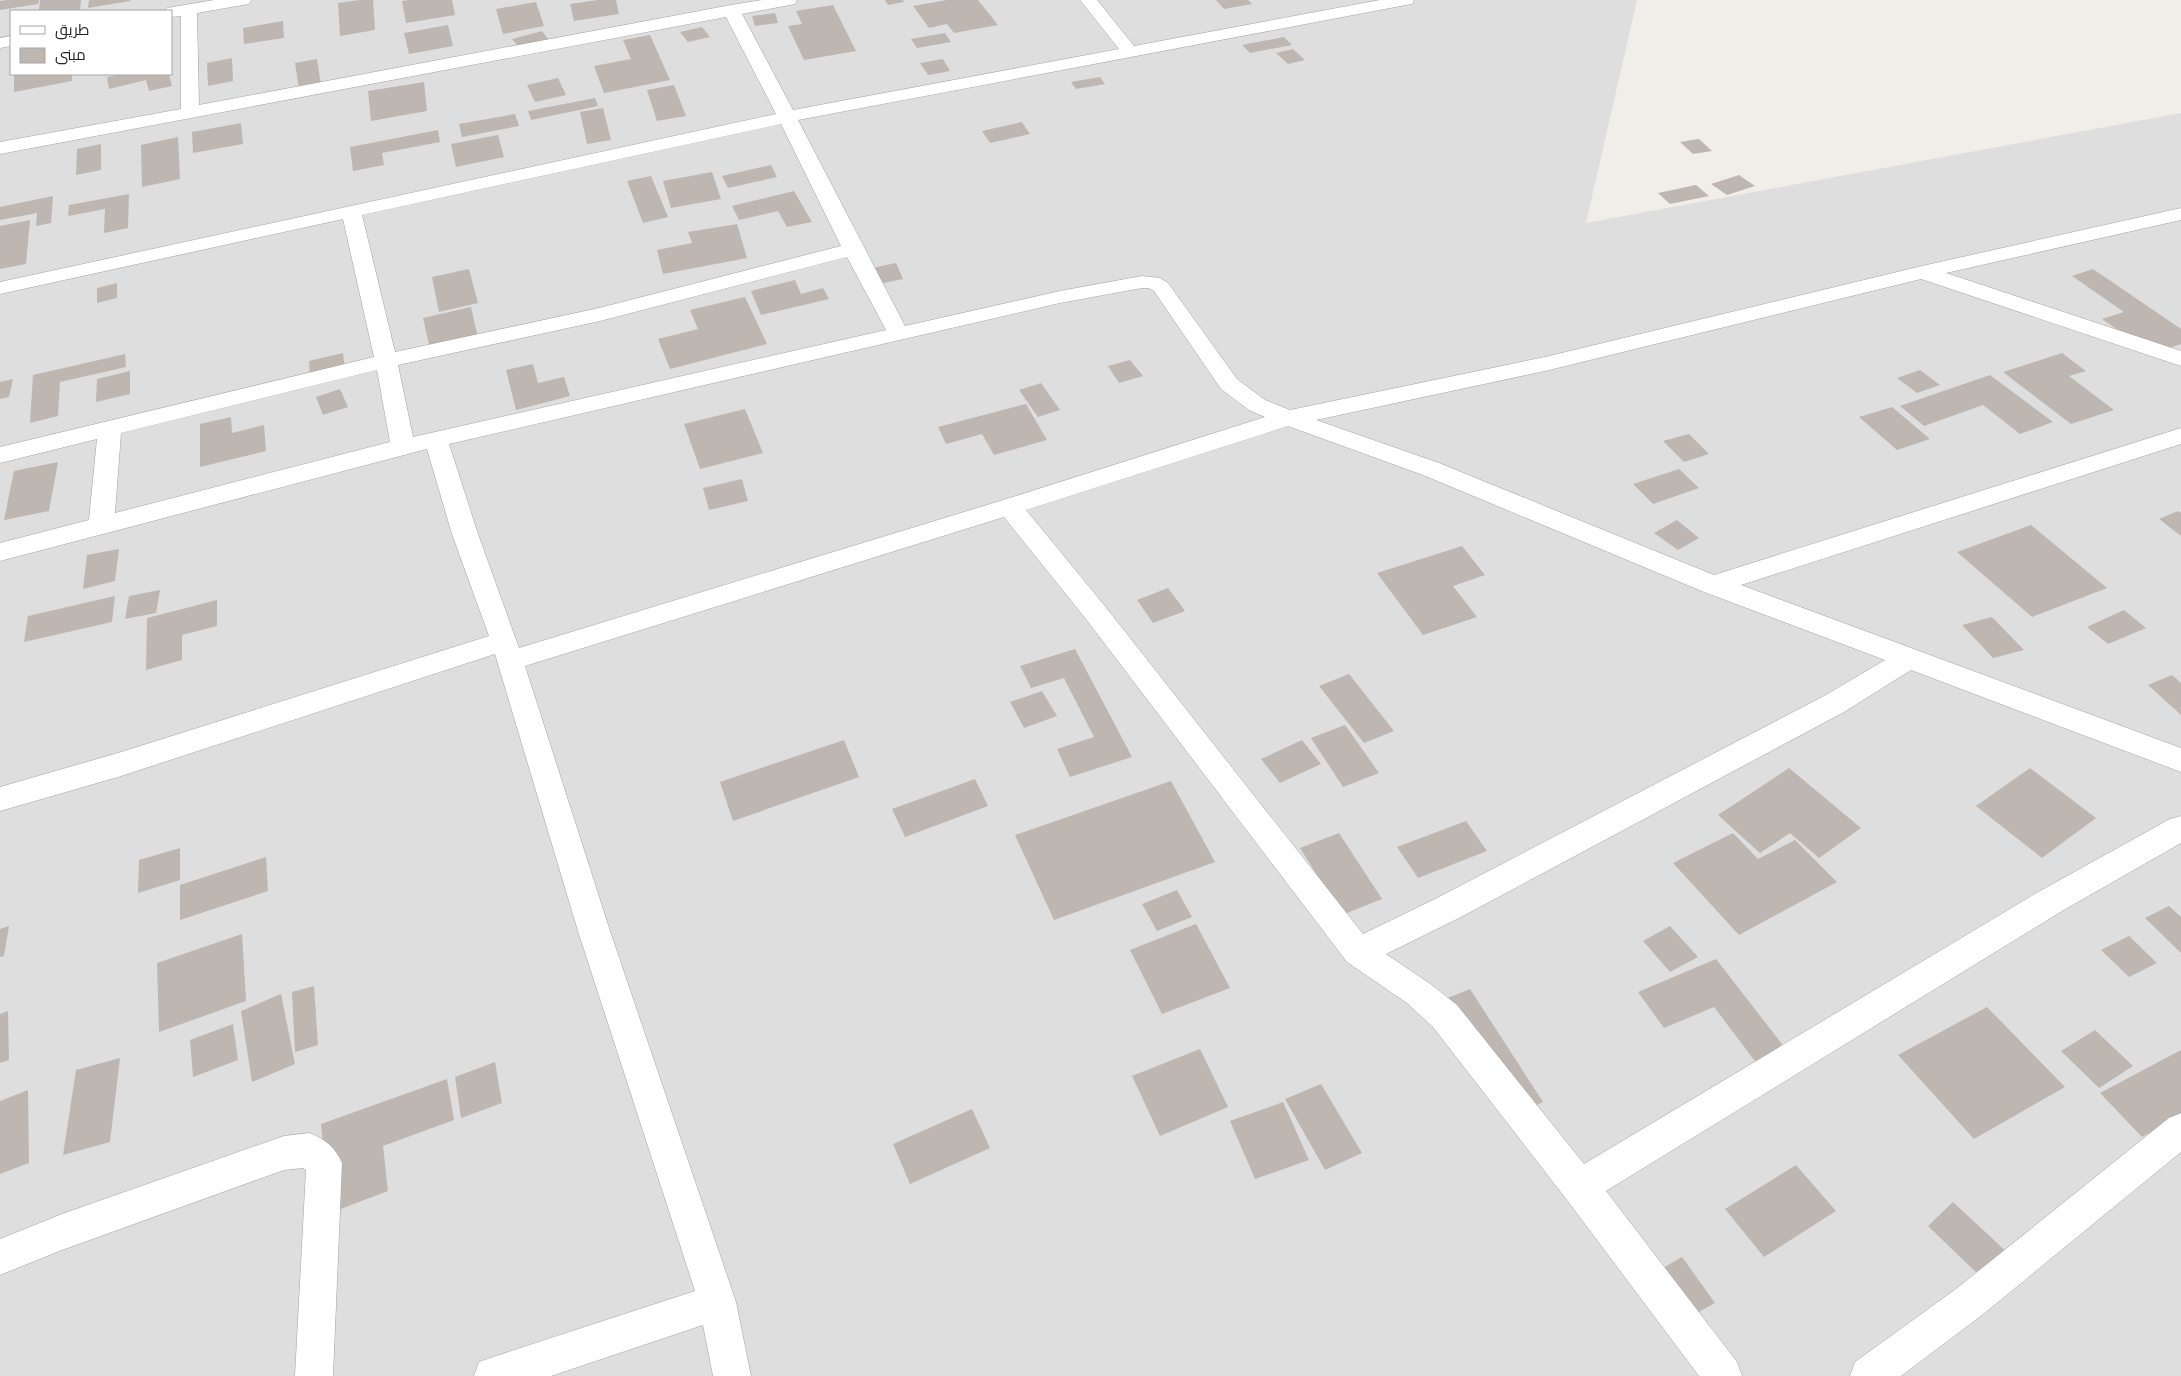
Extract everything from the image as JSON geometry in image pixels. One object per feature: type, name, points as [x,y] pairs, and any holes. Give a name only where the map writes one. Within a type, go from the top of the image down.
[{"type":"street","points":[[172,13],[243,0]]},
{"type":"street","points":[[0,148],[789,0]]},
{"type":"street","points":[[1088,0],[1130,52]]},
{"type":"street","points":[[0,288],[786,117],[1406,0]]},
{"type":"street","points":[[189,10],[190,112]]},
{"type":"street","points":[[730,10],[759,61],[853,250],[898,334]]},
{"type":"street","points":[[351,212],[386,361],[403,447]]},
{"type":"street","points":[[0,799],[507,651],[709,598],[1009,507],[1288,418],[1546,364],[1922,272],[2181,214]]},
{"type":"street","points":[[0,455],[386,361],[600,314],[853,250]]},
{"type":"street","points":[[1922,272],[2180,358]]},
{"type":"street","points":[[0,552],[403,447],[1060,297],[1142,282],[1153,282],[1161,288],[1229,384],[1257,405],[1288,418],[1432,469],[1713,585],[2180,761]]},
{"type":"street","points":[[101,526],[110,429]]},
{"type":"street","points":[[1713,585],[2181,436]]},
{"type":"street","points":[[436,440],[465,534],[507,651],[598,940],[717,1302],[732,1376]]},
{"type":"street","points":[[1009,507],[1095,612],[1358,952],[1418,993],[1445,1016],[1580,1187],[1723,1376]]},
{"type":"street","points":[[1358,952],[1448,908],[1825,709],[1908,659]]},
{"type":"street","points":[[1580,1187],[2051,901],[2181,828]]},
{"type":"street","points":[[1870,1376],[1969,1302],[2181,1130]]},
{"type":"street","points":[[0,1257],[62,1232],[284,1153],[309,1150],[324,1163],[314,1376]]},
{"type":"street","points":[[493,1376],[717,1302]]},
{"type":"shaded area","points":[[0,0],[1637,0],[1586,223],[2181,113],[2181,1376],[0,1376]]},
{"type":"building","points":[[39,0],[38,4],[0,10],[0,1]]},
{"type":"building","points":[[40,0],[81,0],[80,10],[39,10]]},
{"type":"building","points":[[89,0],[130,0],[130,1],[88,8]]},
{"type":"building","points":[[373,0],[375,30],[340,36],[338,3]]},
{"type":"building","points":[[452,0],[455,15],[406,23],[402,1]]},
{"type":"building","points":[[598,0],[616,0],[619,14],[574,21],[570,4]]},
{"type":"building","points":[[885,0],[903,0],[904,2],[888,5]]},
{"type":"building","points":[[947,0],[978,0],[998,25],[954,33],[947,24],[929,28],[913,6]]},
{"type":"building","points":[[1216,0],[1248,0],[1252,4],[1224,9]]},
{"type":"building","points":[[536,2],[544,26],[503,34],[496,9]]},
{"type":"building","points":[[833,5],[856,51],[804,60],[788,26],[802,24],[796,11]]},
{"type":"building","points":[[775,13],[778,23],[755,26],[752,16]]},
{"type":"building","points":[[283,21],[284,38],[244,44],[243,28]]},
{"type":"building","points":[[448,25],[453,46],[409,54],[404,33]]},
{"type":"building","points":[[702,27],[710,37],[688,42],[680,32]]},
{"type":"building","points":[[542,31],[548,39],[518,46],[512,39]]},
{"type":"building","points":[[945,33],[951,42],[917,48],[911,39]]},
{"type":"building","points":[[650,35],[670,80],[604,93],[594,66],[631,59],[623,40]]},
{"type":"building","points":[[1284,37],[1292,45],[1250,53],[1242,45]]},
{"type":"building","points":[[1293,49],[1305,60],[1288,64],[1276,53]]},
{"type":"building","points":[[232,58],[233,81],[208,86],[207,63]]},
{"type":"building","points":[[317,59],[321,85],[299,89],[295,63]]},
{"type":"building","points":[[943,59],[950,71],[928,75],[920,63]]},
{"type":"building","points":[[14,75],[72,75],[72,81],[14,92]]},
{"type":"building","points":[[117,75],[169,75],[172,86],[149,91],[146,80],[109,89],[107,77]]},
{"type":"building","points":[[1100,77],[1105,84],[1076,89],[1071,82]]},
{"type":"building","points":[[558,78],[566,95],[535,102],[527,85]]},
{"type":"building","points":[[424,82],[427,111],[371,121],[368,91]]},
{"type":"building","points":[[674,85],[686,116],[657,121],[647,90]]},
{"type":"building","points":[[595,98],[598,106],[531,120],[528,111]]},
{"type":"building","points":[[603,108],[611,140],[587,144],[580,112]]},
{"type":"building","points":[[515,114],[519,126],[462,137],[459,124]]},
{"type":"building","points":[[1022,122],[1030,134],[990,143],[982,131]]},
{"type":"building","points":[[241,123],[243,144],[193,153],[192,132]]},
{"type":"building","points":[[438,130],[440,142],[382,153],[384,165],[353,171],[350,147]]},
{"type":"building","points":[[498,135],[504,157],[456,167],[451,144]]},
{"type":"building","points":[[178,137],[180,179],[142,187],[141,145]]},
{"type":"building","points":[[1699,139],[1712,151],[1693,154],[1680,142]]},
{"type":"building","points":[[101,144],[101,170],[76,175],[77,149]]},
{"type":"building","points":[[771,165],[777,177],[728,188],[722,176]]},
{"type":"building","points":[[712,172],[721,199],[671,208],[663,181]]},
{"type":"building","points":[[1739,175],[1755,186],[1727,195],[1711,184]]},
{"type":"building","points":[[651,176],[668,217],[643,223],[627,181]]},
{"type":"building","points":[[1696,185],[1709,196],[1670,204],[1658,193]]},
{"type":"building","points":[[794,191],[812,222],[787,227],[778,211],[739,220],[732,206]]},
{"type":"building","points":[[129,194],[128,228],[104,233],[105,209],[68,216],[69,205]]},
{"type":"building","points":[[53,196],[51,223],[36,226],[37,213],[0,220],[0,207]]},
{"type":"building","points":[[30,220],[26,264],[0,269],[0,226]]},
{"type":"building","points":[[737,224],[747,258],[663,274],[657,250],[692,243],[688,232]]},
{"type":"building","points":[[896,263],[903,279],[874,285],[868,269]]},
{"type":"building","points":[[469,269],[478,303],[439,312],[432,277]]},
{"type":"building","points":[[2093,269],[2181,329],[2181,344],[2152,354],[2102,319],[2124,312],[2072,276]]},
{"type":"building","points":[[795,280],[801,294],[823,288],[829,299],[761,315],[751,291]]},
{"type":"building","points":[[117,283],[117,298],[97,303],[97,288]]},
{"type":"building","points":[[745,297],[767,344],[670,369],[658,339],[698,329],[690,310]]},
{"type":"building","points":[[471,307],[478,338],[430,349],[423,318]]},
{"type":"building","points":[[343,353],[345,369],[310,377],[309,361]]},
{"type":"building","points":[[2062,353],[2086,371],[2069,376],[2114,410],[2071,424],[2003,372]]},
{"type":"building","points":[[125,354],[126,367],[60,382],[58,416],[30,423],[33,375]]},
{"type":"building","points":[[1130,360],[1143,376],[1119,383],[1108,366]]},
{"type":"building","points":[[533,364],[538,383],[564,377],[570,396],[516,410],[506,370]]},
{"type":"building","points":[[1920,370],[1940,385],[1917,393],[1897,378]]},
{"type":"building","points":[[130,371],[130,394],[96,402],[97,379]]},
{"type":"building","points":[[1990,375],[2053,422],[2020,434],[1983,405],[1924,426],[1900,406]]},
{"type":"building","points":[[13,379],[9,397],[0,399],[0,382]]},
{"type":"building","points":[[1041,383],[1060,410],[1038,417],[1019,390]]},
{"type":"building","points":[[340,389],[348,407],[323,415],[316,397]]},
{"type":"building","points":[[1026,404],[1047,440],[994,455],[982,434],[946,444],[938,427]]},
{"type":"building","points":[[1892,407],[1930,439],[1897,450],[1859,417]]},
{"type":"building","points":[[745,409],[763,453],[700,469],[684,424]]},
{"type":"building","points":[[231,417],[232,433],[264,425],[266,451],[200,467],[200,424]]},
{"type":"building","points":[[1689,434],[1709,454],[1684,462],[1663,441]]},
{"type":"building","points":[[58,462],[49,511],[4,520],[14,471]]},
{"type":"building","points":[[1679,469],[1699,488],[1653,504],[1633,484]]},
{"type":"building","points":[[742,479],[748,501],[709,510],[703,488]]},
{"type":"building","points":[[2178,511],[2181,513],[2181,536],[2159,519]]},
{"type":"building","points":[[1677,520],[1699,538],[1678,550],[1654,533]]},
{"type":"building","points":[[2031,525],[2107,588],[2032,617],[1957,552]]},
{"type":"building","points":[[1462,546],[1485,575],[1453,586],[1477,617],[1423,635],[1377,573]]},
{"type":"building","points":[[119,549],[115,581],[83,589],[87,555]]},
{"type":"building","points":[[1168,588],[1185,611],[1153,623],[1137,600]]},
{"type":"building","points":[[160,590],[156,613],[125,619],[129,596]]},
{"type":"building","points":[[115,596],[112,622],[24,642],[28,616]]},
{"type":"building","points":[[217,600],[217,626],[182,635],[182,660],[146,670],[147,618]]},
{"type":"building","points":[[2124,610],[2146,628],[2108,644],[2087,627]]},
{"type":"building","points":[[1992,617],[2024,650],[1993,658],[1962,625]]},
{"type":"building","points":[[1075,649],[1132,757],[1070,777],[1057,749],[1094,737],[1064,678],[1031,688],[1020,666]]},
{"type":"building","points":[[1349,674],[1394,731],[1364,743],[1319,686]]},
{"type":"building","points":[[2172,675],[2181,683],[2181,715],[2148,685]]},
{"type":"building","points":[[1042,691],[1057,716],[1024,728],[1010,702]]},
{"type":"building","points":[[1345,725],[1379,773],[1343,787],[1311,738]]},
{"type":"building","points":[[844,740],[859,777],[733,821],[720,782]]},
{"type":"building","points":[[1302,740],[1321,764],[1280,783],[1261,759]]},
{"type":"building","points":[[1789,768],[1861,828],[1819,858],[1790,833],[1760,853],[1718,815]]},
{"type":"building","points":[[2030,768],[2096,818],[2042,858],[1976,806]]},
{"type":"building","points":[[975,779],[988,806],[905,837],[892,809]]},
{"type":"building","points":[[1171,781],[1215,862],[1054,920],[1015,835]]},
{"type":"building","points":[[1466,821],[1487,851],[1418,878],[1397,847]]},
{"type":"building","points":[[1339,833],[1382,899],[1342,915],[1300,848]]},
{"type":"building","points":[[1733,833],[1758,859],[1795,840],[1837,882],[1739,935],[1673,863]]},
{"type":"building","points":[[180,848],[180,880],[138,893],[139,860]]},
{"type":"building","points":[[266,857],[268,891],[180,920],[180,885]]},
{"type":"building","points":[[1177,890],[1192,917],[1157,931],[1142,904]]},
{"type":"building","points":[[2169,906],[2181,917],[2181,953],[2145,918]]},
{"type":"building","points":[[1196,924],[1230,988],[1162,1014],[1130,950]]},
{"type":"building","points":[[9,926],[4,956],[0,957],[0,929]]},
{"type":"building","points":[[1670,926],[1698,957],[1670,972],[1643,941]]},
{"type":"building","points":[[242,934],[246,1001],[159,1032],[157,963]]},
{"type":"building","points":[[2129,936],[2157,963],[2129,977],[2101,950]]},
{"type":"building","points":[[1716,959],[1792,1057],[1761,1069],[1714,1007],[1664,1028],[1638,992]]},
{"type":"building","points":[[314,986],[318,1045],[295,1052],[292,992]]},
{"type":"building","points":[[1470,989],[1543,1102],[1508,1119],[1435,1003]]},
{"type":"building","points":[[281,994],[295,1064],[252,1082],[241,1011]]},
{"type":"building","points":[[1987,1007],[2065,1087],[1974,1139],[1898,1055]]},
{"type":"building","points":[[8,1011],[9,1060],[0,1063],[0,1014]]},
{"type":"building","points":[[233,1024],[238,1060],[193,1077],[190,1040]]},
{"type":"building","points":[[2095,1030],[2133,1066],[2099,1088],[2061,1051]]},
{"type":"building","points":[[1200,1049],[1228,1107],[1160,1136],[1132,1076]]},
{"type":"building","points":[[2181,1050],[2181,1116],[2142,1137],[2100,1093]]},
{"type":"building","points":[[120,1058],[110,1142],[63,1155],[76,1070]]},
{"type":"building","points":[[495,1062],[502,1103],[461,1118],[455,1077]]},
{"type":"building","points":[[447,1079],[454,1120],[383,1146],[388,1191],[330,1213],[321,1124]]},
{"type":"building","points":[[1321,1084],[1362,1153],[1325,1170],[1285,1099]]},
{"type":"building","points":[[28,1090],[29,1163],[0,1174],[0,1101]]},
{"type":"building","points":[[1283,1102],[1309,1160],[1255,1179],[1230,1121]]},
{"type":"building","points":[[972,1109],[990,1148],[910,1184],[893,1144]]},
{"type":"building","points":[[1796,1165],[1836,1211],[1764,1257],[1725,1209]]},
{"type":"building","points":[[1953,1202],[2010,1255],[1984,1280],[1928,1226]]},
{"type":"building","points":[[1682,1257],[1715,1303],[1674,1326],[1642,1280]]}]
